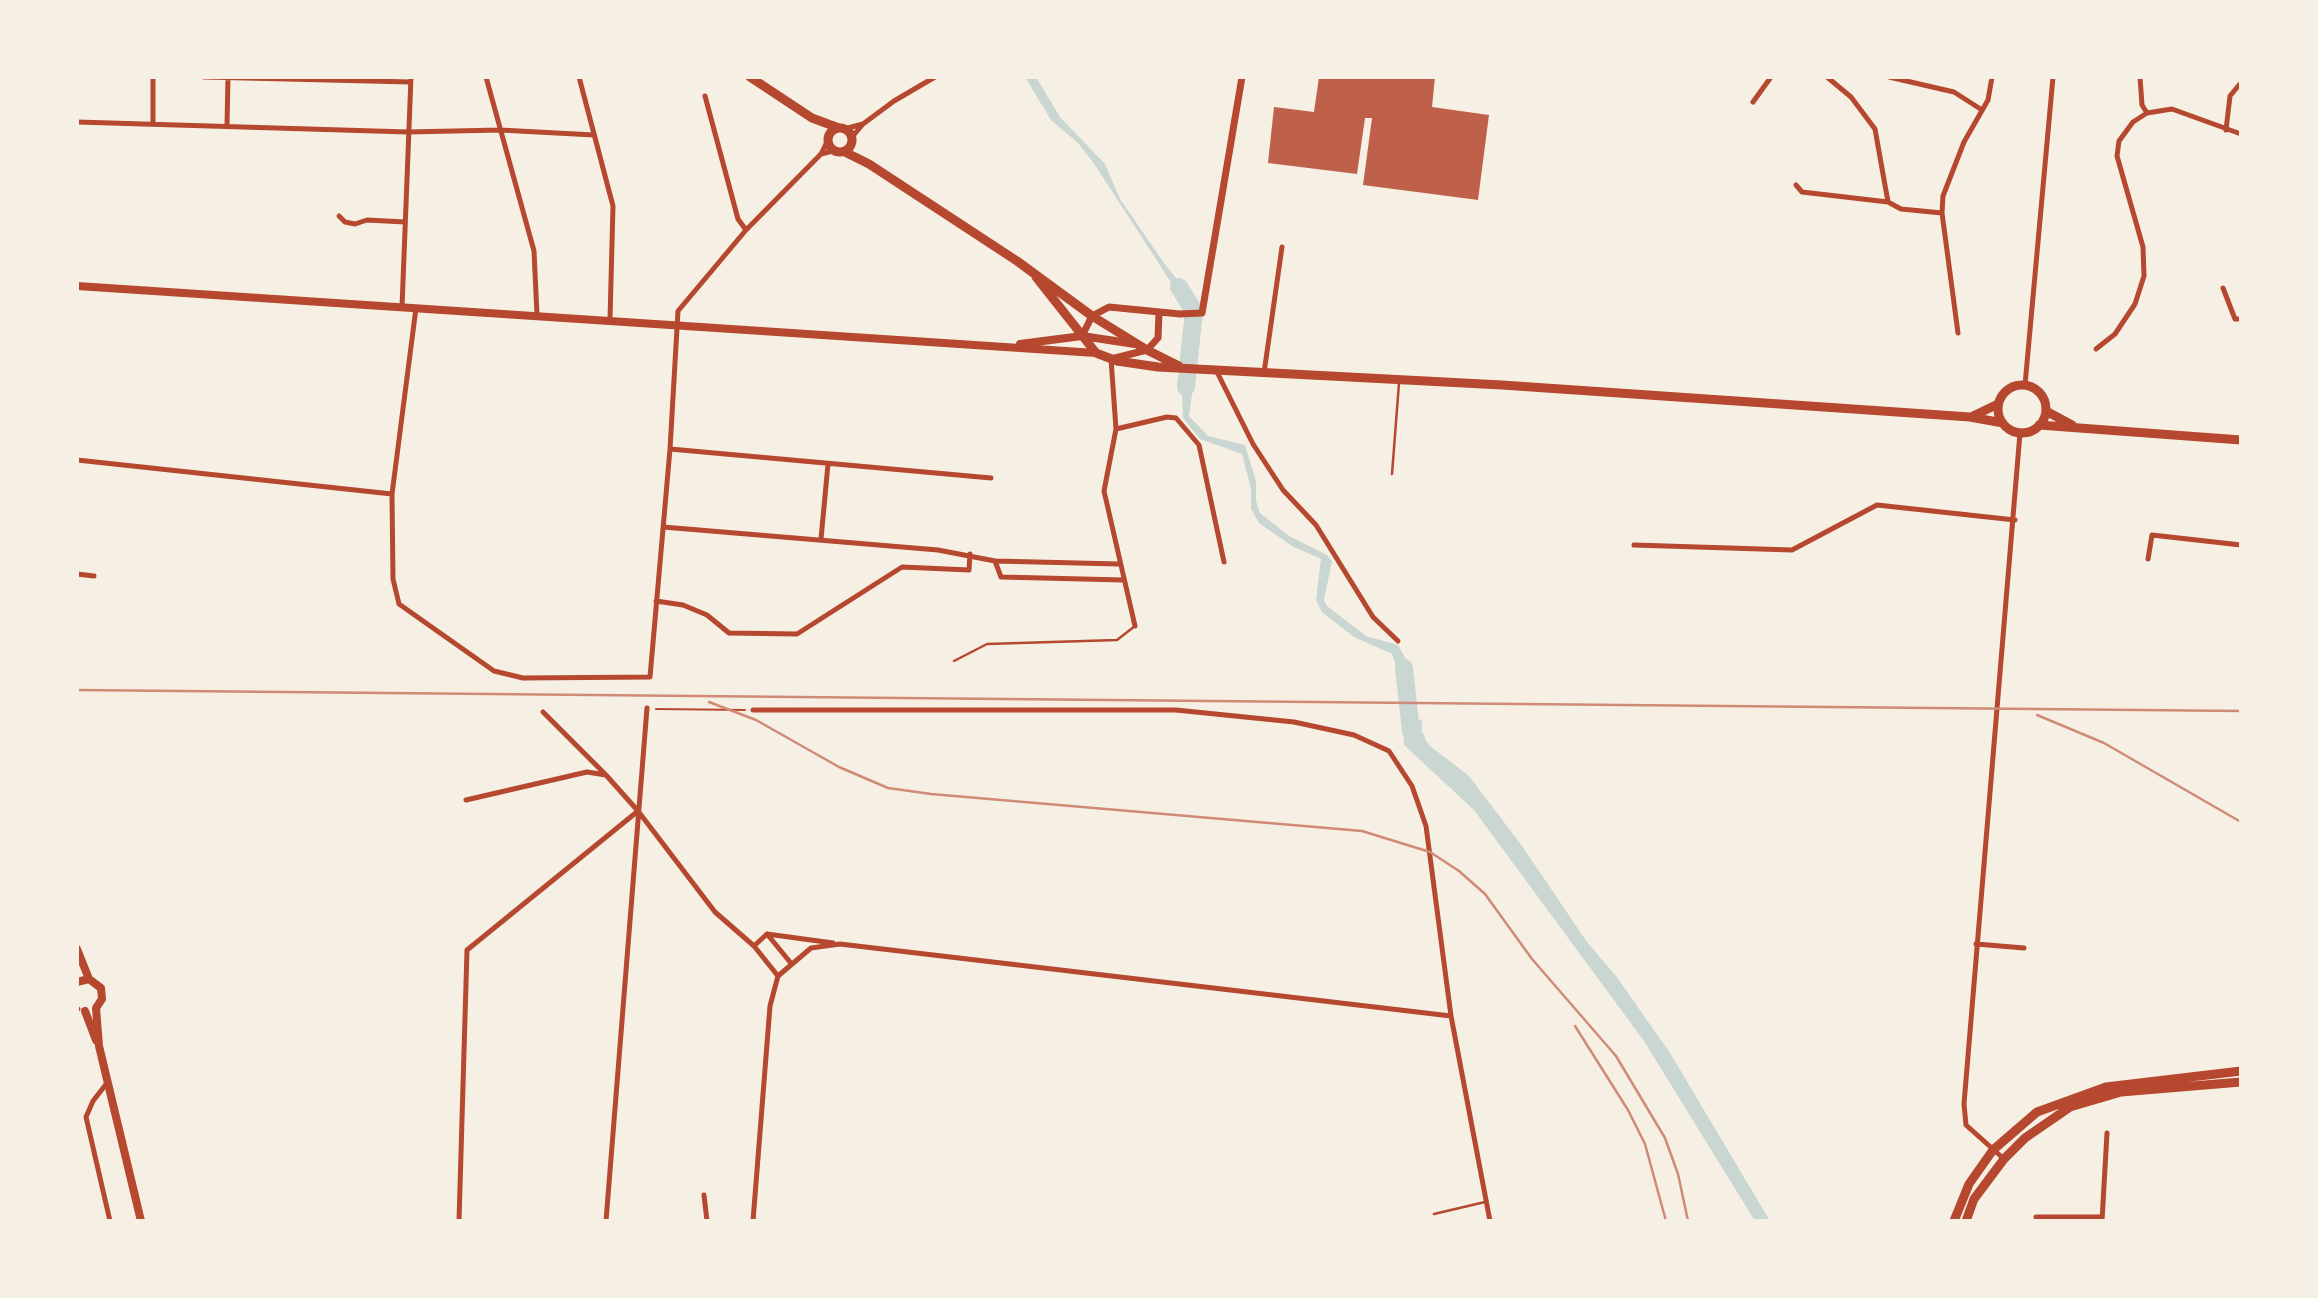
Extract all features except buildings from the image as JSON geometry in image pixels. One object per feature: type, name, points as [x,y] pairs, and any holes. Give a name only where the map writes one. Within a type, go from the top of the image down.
[{"type":"main road","points":[[750,77],[812,118],[842,128],[849,145],[869,164],[1017,261],[1093,316],[1142,347],[1181,366]]},
{"type":"main road","points":[[812,118],[829,144]]},
{"type":"main road","points":[[829,144],[832,130],[842,128]]},
{"type":"main road","points":[[829,144],[849,145]]},
{"type":"main road","points":[[1036,277],[1096,353]]},
{"type":"main road","points":[[77,286],[1096,353],[1111,359],[1158,367],[1181,366],[1970,417],[2003,423],[2020,432],[2039,425],[2073,426],[2241,440]]},
{"type":"main road","points":[[999,346],[1082,336],[1142,347]]},
{"type":"main road","points":[[1970,417],[1998,404],[2005,391],[2025,385],[2038,391],[2046,411],[2073,426]]},
{"type":"main road","points":[[1998,404],[2003,423]]},
{"type":"main road","points":[[2039,425],[2046,411]]},
{"type":"main road","points":[[77,950],[82,981],[98,984],[103,994],[96,1008],[99,1046],[141,1221]]},
{"type":"main road","points":[[96,1008],[79,1009],[99,1046]]},
{"type":"main road","points":[[1954,1221],[1969,1184],[1993,1150],[2037,1112],[2078,1095],[2125,1083],[2241,1071]]},
{"type":"main road","points":[[1966,1221],[1974,1199],[2004,1159],[2050,1119],[2096,1097],[2121,1092],[2241,1082]]},
{"type":"street","points":[[153,77],[153,123]]},
{"type":"street","points":[[204,77],[410,79],[402,307]]},
{"type":"street","points":[[486,77],[534,251],[537,315]]},
{"type":"street","points":[[579,77],[613,206],[610,319]]},
{"type":"street","points":[[849,145],[863,124],[894,101],[935,77]]},
{"type":"street","points":[[1082,336],[1093,316],[1109,307],[1180,314],[1202,313],[1242,77]]},
{"type":"street","points":[[1753,102],[1771,77]]},
{"type":"street","points":[[1826,77],[1851,97],[1875,129],[1888,202]]},
{"type":"street","points":[[1889,77],[1954,92],[1982,110]]},
{"type":"street","points":[[1958,333],[1942,213],[1943,196],[1964,142],[1989,100],[1993,77]]},
{"type":"street","points":[[2025,385],[2053,77]]},
{"type":"street","points":[[2140,77],[2142,105],[2147,113]]},
{"type":"street","points":[[227,125],[228,78]]},
{"type":"street","points":[[2226,130],[2230,96],[2239,85]]},
{"type":"street","points":[[705,96],[738,219],[746,230]]},
{"type":"street","points":[[2096,349],[2115,334],[2135,304],[2144,276],[2143,247],[2117,156],[2119,141],[2133,122],[2147,113],[2172,109],[2241,134]]},
{"type":"street","points":[[77,122],[408,132],[499,130],[594,135]]},
{"type":"street","points":[[842,128],[863,124]]},
{"type":"street","points":[[416,308],[391,494],[393,579],[399,604],[494,671],[523,678],[650,677],[670,449],[678,311],[746,230],[829,144]]},
{"type":"street","points":[[1796,185],[1802,192],[1888,202],[1901,209],[1942,213]]},
{"type":"street","points":[[339,216],[345,222],[355,224],[367,220],[405,222]]},
{"type":"street","points":[[1264,373],[1282,247]]},
{"type":"street","points":[[2223,288],[2235,318],[2241,319]]},
{"type":"street","points":[[1135,626],[1104,491],[1116,429],[1111,359],[1158,338],[1159,312]]},
{"type":"street","points":[[1216,370],[1253,444],[1283,490],[1316,525],[1373,617],[1398,640]]},
{"type":"street","points":[[1116,429],[1167,417],[1176,418],[1199,445],[1224,562]]},
{"type":"street","points":[[2004,1159],[1966,1125],[1964,1104],[2015,520],[2020,432]]},
{"type":"street","points":[[670,449],[991,478]]},
{"type":"street","points":[[77,460],[391,494]]},
{"type":"street","points":[[821,539],[828,464]]},
{"type":"street","points":[[1634,545],[1792,550],[1877,505],[2015,520]]},
{"type":"street","points":[[663,527],[970,554],[995,561],[1119,564]]},
{"type":"street","points":[[2148,559],[2152,535],[2241,545]]},
{"type":"street","points":[[656,601],[683,606],[708,615],[729,633],[796,634],[902,567],[969,570],[970,554]]},
{"type":"street","points":[[995,561],[1001,577],[1123,580]]},
{"type":"street","points":[[77,575],[94,576]]},
{"type":"street","points":[[606,1221],[647,708]]},
{"type":"street","points":[[753,710],[1176,710],[1294,722],[1354,735],[1389,751],[1412,786],[1426,826],[1451,1016],[1490,1221]]},
{"type":"street","points":[[543,712],[606,775],[638,811],[715,912],[754,946],[778,976]]},
{"type":"street","points":[[466,800],[587,772],[606,775]]},
{"type":"street","points":[[459,1221],[467,950],[638,811]]},
{"type":"street","points":[[767,934],[1451,1016]]},
{"type":"street","points":[[754,946],[767,934]]},
{"type":"street","points":[[767,934],[790,962]]},
{"type":"street","points":[[753,1221],[770,1006],[778,976],[790,962],[811,948],[840,944]]},
{"type":"street","points":[[1976,944],[2024,948]]},
{"type":"street","points":[[107,1083],[93,1101],[86,1117],[110,1221]]},
{"type":"street","points":[[2036,1217],[2102,1219],[2107,1133]]},
{"type":"street","points":[[704,1195],[707,1221]]},
{"type":"lane","points":[[1392,474],[1400,380]]},
{"type":"lane","points":[[954,661],[987,644],[1117,640],[1135,626]]},
{"type":"lane","points":[[1434,1213],[1486,1202]]},
{"type":"path","points":[[647,708],[753,710]]},
{"type":"shaded area","points":[[1025,77],[1036,77],[1060,117],[1105,164],[1120,199],[1164,263],[1193,299],[1195,307],[1187,307],[1093,162],[1078,143],[1051,120]]},
{"type":"shaded area","points":[[1181,372],[1195,373],[1189,416],[1208,436],[1245,445],[1256,481],[1256,501],[1260,513],[1289,536],[1327,555],[1332,561],[1324,600],[1327,606],[1366,636],[1398,645],[1408,663],[1411,691],[1405,691],[1392,654],[1354,637],[1322,612],[1316,600],[1321,559],[1292,546],[1259,523],[1251,509],[1251,489],[1242,454],[1200,439],[1183,418]]},
{"type":"shaded area","points":[[1403,715],[1413,721],[1422,720],[1422,735],[1430,746],[1469,776],[1522,846],[1587,942],[1616,976],[1670,1053],[1770,1221],[1755,1221],[1644,1041],[1474,810],[1404,745]]},
{"type":"waterway","points":[[1179,287],[1194,311],[1186,387]]},
{"type":"waterway","points":[[1404,668],[1411,731],[1416,739]]},
{"type":"railway","points":[[77,690],[2241,711]]},
{"type":"railway","points":[[709,702],[756,720],[839,767],[888,788],[1362,831],[1430,852],[1459,871],[1485,894],[1532,959],[1616,1056],[1665,1138],[1678,1174],[1688,1221]]},
{"type":"railway","points":[[2037,715],[2104,743],[2241,822]]},
{"type":"railway","points":[[1575,1026],[1628,1110],[1645,1144],[1666,1221]]}]
